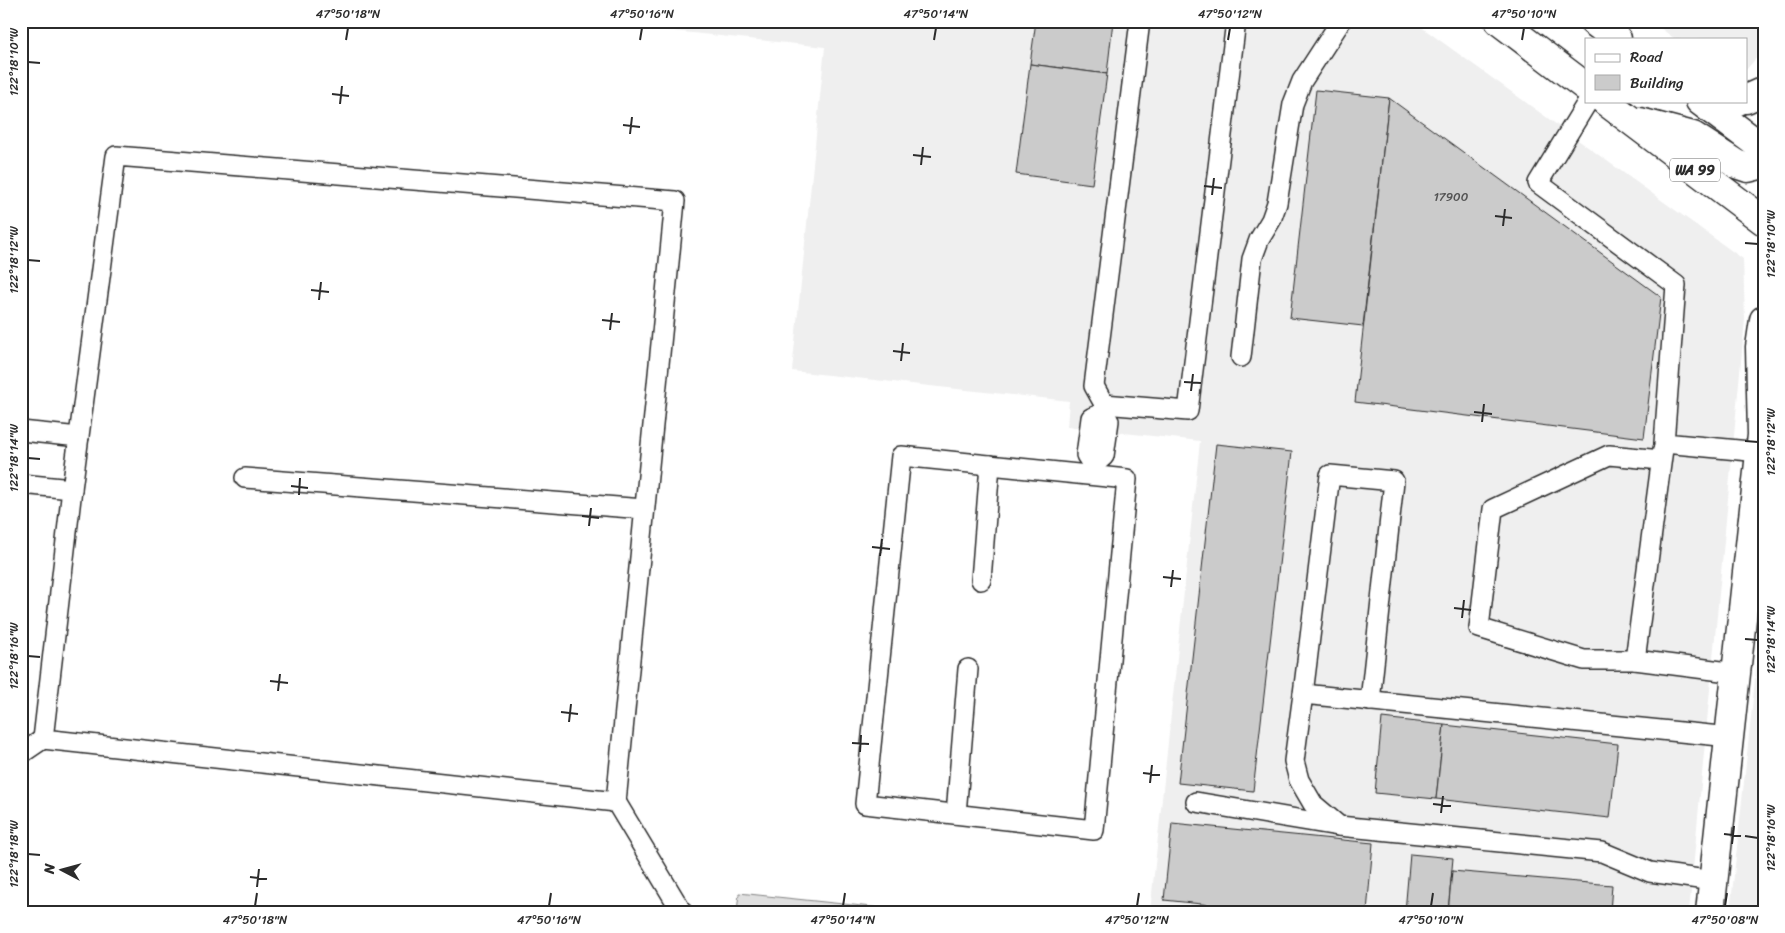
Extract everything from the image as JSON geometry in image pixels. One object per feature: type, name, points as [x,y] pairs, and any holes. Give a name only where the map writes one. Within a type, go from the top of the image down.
[{"type":"main road","points":[[1499,21],[1585,86]]},
{"type":"main road","points":[[1593,21],[1616,38]]},
{"type":"main road","points":[[1748,98],[1764,91]]},
{"type":"main road","name":"WA 99","points":[[1605,102],[1764,221]]},
{"type":"main road","points":[[1706,106],[1732,102]]},
{"type":"main road","points":[[1706,106],[1764,149]]},
{"type":"main road","points":[[1627,118],[1693,136],[1736,164],[1748,168],[1764,164]]},
{"type":"main road","points":[[1710,912],[1737,673],[1758,528],[1762,432],[1760,347],[1764,320]]},
{"type":"lane","points":[[1103,408],[1094,386],[1140,21]]},
{"type":"lane","points":[[1093,471],[1086,455],[1091,418],[1103,408],[1188,411],[1236,21]]},
{"type":"lane","points":[[1241,357],[1252,259],[1277,203],[1293,104],[1302,81],[1341,21]]},
{"type":"lane","points":[[1587,102],[1538,183],[1676,285],[1663,451],[1634,660]]},
{"type":"lane","points":[[44,739],[72,489],[116,156],[675,201],[616,802],[682,912]]},
{"type":"lane","points":[[21,431],[79,437]]},
{"type":"lane","points":[[1737,673],[1634,660],[1584,660],[1479,628],[1493,510],[1609,455],[1663,451],[1762,432]]},
{"type":"lane","points":[[901,456],[990,465],[1093,471],[1126,479],[1094,830],[865,804],[901,456]]},
{"type":"lane","points":[[981,580],[990,465]]},
{"type":"lane","points":[[1339,826],[1313,804],[1299,780],[1294,761],[1330,475],[1394,480],[1370,701]]},
{"type":"lane","points":[[245,478],[644,509]]},
{"type":"lane","points":[[21,484],[72,489]]},
{"type":"lane","points":[[956,814],[968,669]]},
{"type":"lane","points":[[1303,694],[1730,737]]},
{"type":"lane","points":[[21,754],[44,739],[616,802]]},
{"type":"lane","points":[[1196,802],[1339,826],[1602,852],[1650,872],[1713,882]]},
{"type":"shaded area","points":[[579,21],[1413,21],[1743,259],[1745,319],[1689,912],[1150,912],[1200,441],[1067,427],[1069,401],[792,371],[825,47]]},
{"type":"shaded area","points":[[1651,21],[1761,21],[1759,55],[1748,68],[1748,38],[1674,38]]},
{"type":"shaded area","points":[[1764,596],[1764,912],[1730,912]]},
{"type":"shaded area","points":[[739,893],[919,912],[737,912]]},
{"type":"building","points":[[1036,21],[1113,21],[1107,74],[1030,64]]},
{"type":"building","points":[[1030,64],[1107,74],[1092,184],[1016,174]]},
{"type":"building","points":[[1316,90],[1389,98],[1363,326],[1290,318]]},
{"type":"building","points":[[1389,98],[1661,297],[1644,438],[1355,402]]},
{"type":"building","points":[[1216,444],[1292,452],[1253,791],[1178,783]]},
{"type":"building","points":[[1382,718],[1444,725],[1436,799],[1375,793]]},
{"type":"building","points":[[1444,725],[1618,744],[1610,818],[1436,799]]},
{"type":"building","points":[[1172,823],[1373,843],[1367,912],[1277,912],[1164,900]]},
{"type":"building","points":[[1410,854],[1453,858],[1448,912],[1405,912]]},
{"type":"building","points":[[1452,871],[1612,885],[1610,912],[1448,912]]}]
